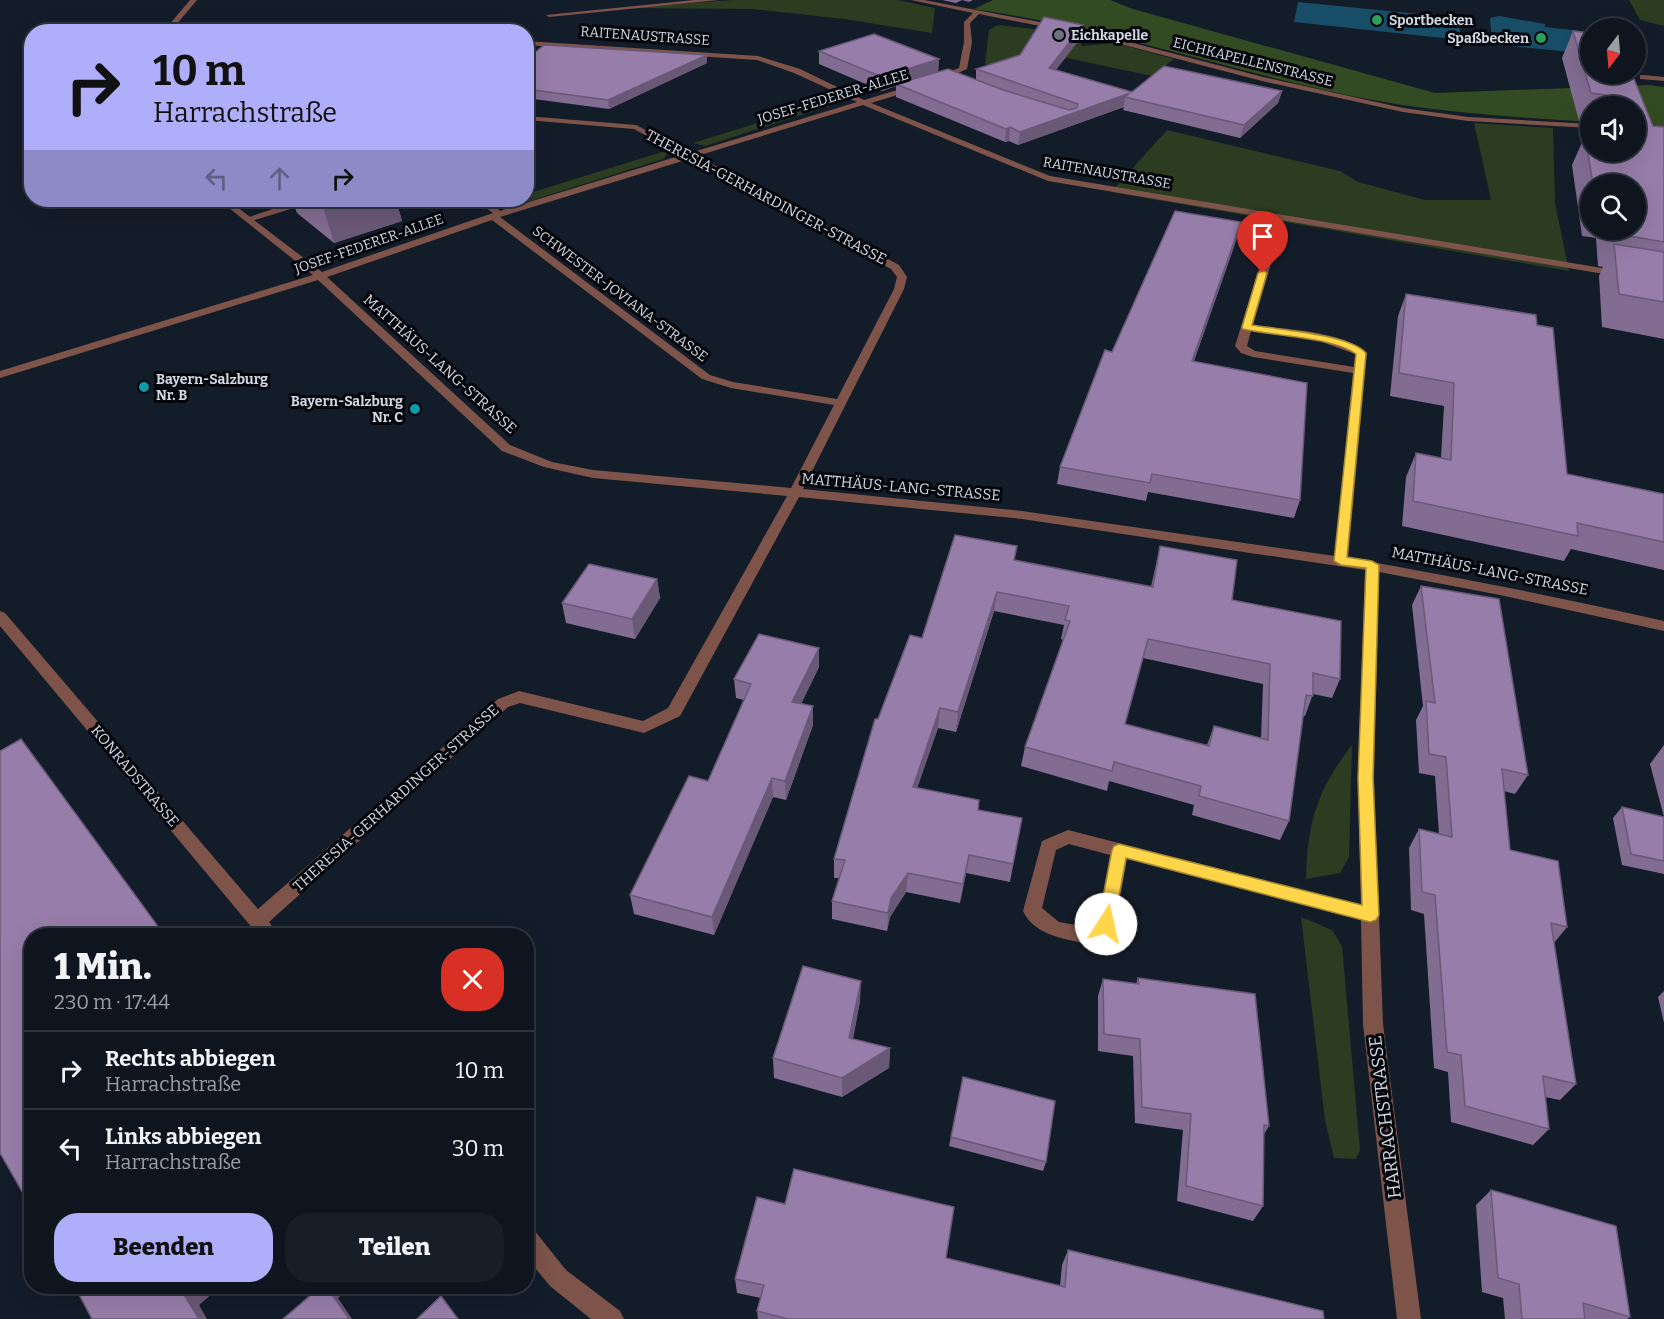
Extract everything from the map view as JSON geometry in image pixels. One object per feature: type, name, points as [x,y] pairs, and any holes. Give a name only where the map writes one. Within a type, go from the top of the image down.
[{"type":"street","points":[[173,24],[194,0]]},
{"type":"street","points":[[549,15],[716,0]]},
{"type":"street","name":"EICHKAPELLENSTRASSE","points":[[914,0],[1087,33],[1262,79],[1402,110],[1468,119],[1580,125]]},
{"type":"street","name":"JOSEF-FEDERER-ALLEE","points":[[534,203],[862,102],[953,78],[965,64],[968,22],[977,13]]},
{"type":"street","name":"RAITENAUSTRASSE","points":[[534,44],[758,58],[797,71],[862,102],[1048,178],[1629,276]]},
{"type":"street","points":[[1646,77],[1664,79]]},
{"type":"street","name":"THERESIA-GERHARDINGER-STRASSE","points":[[257,921],[503,703],[519,698],[644,727],[674,712],[795,493],[900,289],[902,278],[895,267],[636,127],[534,119]]},
{"type":"street","name":"MATTHÄUS-LANG-STRASSE","points":[[232,207],[303,261],[506,448],[521,456],[551,465],[613,476],[954,507],[1086,522],[1372,565],[1551,599],[1664,626]]},
{"type":"street","points":[[248,219],[287,207]]},
{"type":"street","name":"SCHWESTER-JOVIANA-STRASSE","points":[[487,207],[706,377],[731,385],[841,404]]},
{"type":"street","name":"JOSEF-FEDERER-ALLEE","points":[[0,375],[319,276],[522,207]]},
{"type":"street","points":[[1275,233],[1242,346],[1245,351],[1359,372]]},
{"type":"street","points":[[1247,327],[1336,342],[1353,347],[1361,353],[1341,561]]},
{"type":"street","name":"HARRACHSTRASSE","points":[[1372,565],[1366,778],[1373,1024],[1409,1319]]},
{"type":"street","name":"KONRADSTRASSE","points":[[0,616],[263,928]]},
{"type":"street","points":[[1119,850],[1106,924],[1089,936],[1054,929],[1032,911],[1048,846],[1068,837],[1119,850],[1370,915]]},
{"type":"street","points":[[534,1248],[558,1278],[612,1319]]},
{"type":"green space","points":[[732,0],[898,0],[935,8],[932,33],[844,19],[753,9],[628,8]]},
{"type":"green space","points":[[993,0],[1110,0],[1133,9],[1435,93],[1649,85],[1664,87],[1664,128],[1646,126],[1646,96],[1580,96],[1580,121],[1423,108],[1357,97],[1106,35],[974,9]]},
{"type":"green space","points":[[1629,0],[1664,0],[1664,26],[1646,22],[1646,18],[1639,18]]},
{"type":"green space","points":[[998,25],[1042,30],[1081,40],[1081,46],[1115,43],[1174,59],[1152,76],[1048,54],[988,65],[985,63],[989,30]]},
{"type":"green space","points":[[831,100],[839,103],[705,146],[693,143]]},
{"type":"green space","points":[[1474,123],[1553,128],[1555,203],[1569,271],[1111,192],[1167,130],[1340,171],[1358,182],[1425,200],[1491,200]]},
{"type":"green space","points":[[665,151],[667,154],[663,159],[534,200],[534,192]]},
{"type":"green space","points":[[1352,745],[1349,857],[1340,873],[1306,879],[1309,841],[1316,808],[1330,777]]},
{"type":"green space","points":[[1301,917],[1332,930],[1342,946],[1360,1150],[1356,1159],[1334,1158],[1325,1120]]},
{"type":"water","name":"Sportbecken","points":[[1298,2],[1459,18],[1461,40],[1294,22]]},
{"type":"water","name":"Spaßbecken","points":[[1499,16],[1545,24],[1545,27],[1580,31],[1580,53],[1492,44],[1490,18]]},
{"type":"building","points":[[1044,17],[1083,25],[1049,68],[1132,92],[1164,66],[1282,91],[1244,125],[1125,97],[1130,93],[1020,132],[1010,127],[1006,129],[896,84],[948,69],[1003,90],[1069,110],[1077,108],[1078,104],[976,69],[1020,55]]},
{"type":"building","points":[[1573,31],[1580,32],[1580,55]]},
{"type":"building","points":[[874,34],[939,59],[882,77],[819,51]]},
{"type":"building","points":[[544,45],[707,55],[608,100],[534,90],[534,53]]},
{"type":"building","points":[[1588,84],[1636,84],[1641,96],[1605,96],[1591,93]]},
{"type":"building","points":[[1646,109],[1653,126],[1664,127],[1664,242],[1646,239],[1646,174],[1591,174],[1589,162],[1646,162]]},
{"type":"building","points":[[1175,211],[1241,222],[1192,361],[1307,383],[1300,500],[1152,474],[1150,483],[1060,467],[1105,350],[1112,352]]},
{"type":"building","points":[[1614,244],[1664,252],[1664,302],[1619,294]]},
{"type":"building","points":[[1406,294],[1536,315],[1537,325],[1553,328],[1567,474],[1664,494],[1664,542],[1577,523],[1578,536],[1413,501],[1416,453],[1451,460],[1454,383],[1399,373]]},
{"type":"building","points":[[955,535],[1017,546],[1014,560],[1153,587],[1160,546],[1237,560],[1232,600],[1341,621],[1340,679],[1313,673],[1313,696],[1306,695],[1289,821],[1199,796],[1201,786],[1114,762],[1112,771],[1025,747],[1070,621],[1065,620],[1069,606],[997,592],[958,712],[940,708],[913,787],[979,800],[978,810],[1022,818],[1013,864],[969,855],[963,884],[908,873],[891,898],[888,913],[832,901],[845,860],[834,859],[875,719],[878,719],[910,635],[922,638]],"holes":[[[1148,639],[1270,664],[1268,740],[1214,726],[1209,746],[1125,724]]]},
{"type":"building","points":[[589,564],[657,579],[632,619],[562,603]]},
{"type":"building","points":[[1421,586],[1499,599],[1528,775],[1502,769],[1510,850],[1558,861],[1567,927],[1551,923],[1576,1084],[1543,1076],[1549,1129],[1465,1106],[1461,1055],[1447,1052],[1435,895],[1422,892],[1419,829],[1452,837],[1446,757],[1429,754],[1426,701],[1435,703]]},
{"type":"building","points":[[759,634],[819,648],[792,702],[813,706],[785,781],[772,778],[712,917],[630,895],[689,776],[708,781],[751,684],[734,679]]},
{"type":"building","points":[[21,739],[159,928],[24,928],[24,1195],[0,1153],[0,751]]},
{"type":"building","points":[[1622,807],[1664,817],[1664,861],[1631,854]]},
{"type":"building","points":[[803,966],[861,981],[849,1038],[890,1048],[842,1078],[773,1058]]},
{"type":"building","points":[[1138,978],[1255,994],[1269,1126],[1264,1125],[1263,1206],[1186,1186],[1191,1114],[1142,1107],[1140,1039],[1104,1034],[1103,979],[1139,984]]},
{"type":"building","points":[[963,1077],[1055,1101],[1046,1162],[951,1137]]},
{"type":"building","points":[[794,1169],[954,1207],[946,1258],[1065,1287],[1068,1250],[1323,1311],[1324,1319],[788,1319],[757,1311],[764,1285],[735,1279],[757,1197],[785,1204]]},
{"type":"building","points":[[1491,1190],[1616,1226],[1630,1317],[1583,1303],[1585,1319],[1522,1319],[1519,1284],[1498,1278]]},
{"type":"building","points":[[79,1294],[183,1294],[199,1319],[92,1319]]},
{"type":"building","points":[[312,1294],[332,1294],[349,1319],[283,1319]]},
{"type":"building","points":[[441,1296],[458,1319],[417,1319]]},
{"type":"place","name":"Sportbecken","points":[[1377,20]]},
{"type":"place","name":"Eichkapelle","points":[[1059,35]]},
{"type":"place","name":"Spaßbecken","points":[[1541,38]]},
{"type":"place","name":"Bayern-Salzburg Nr. B","points":[[144,387]]},
{"type":"place","name":"Bayern-Salzburg Nr. C","points":[[415,409]]},
{"type":"route","points":[[1106,924],[1119,850],[1370,915],[1366,778],[1372,565],[1341,561],[1361,353],[1353,347],[1336,342],[1247,327],[1263,273]]}]
